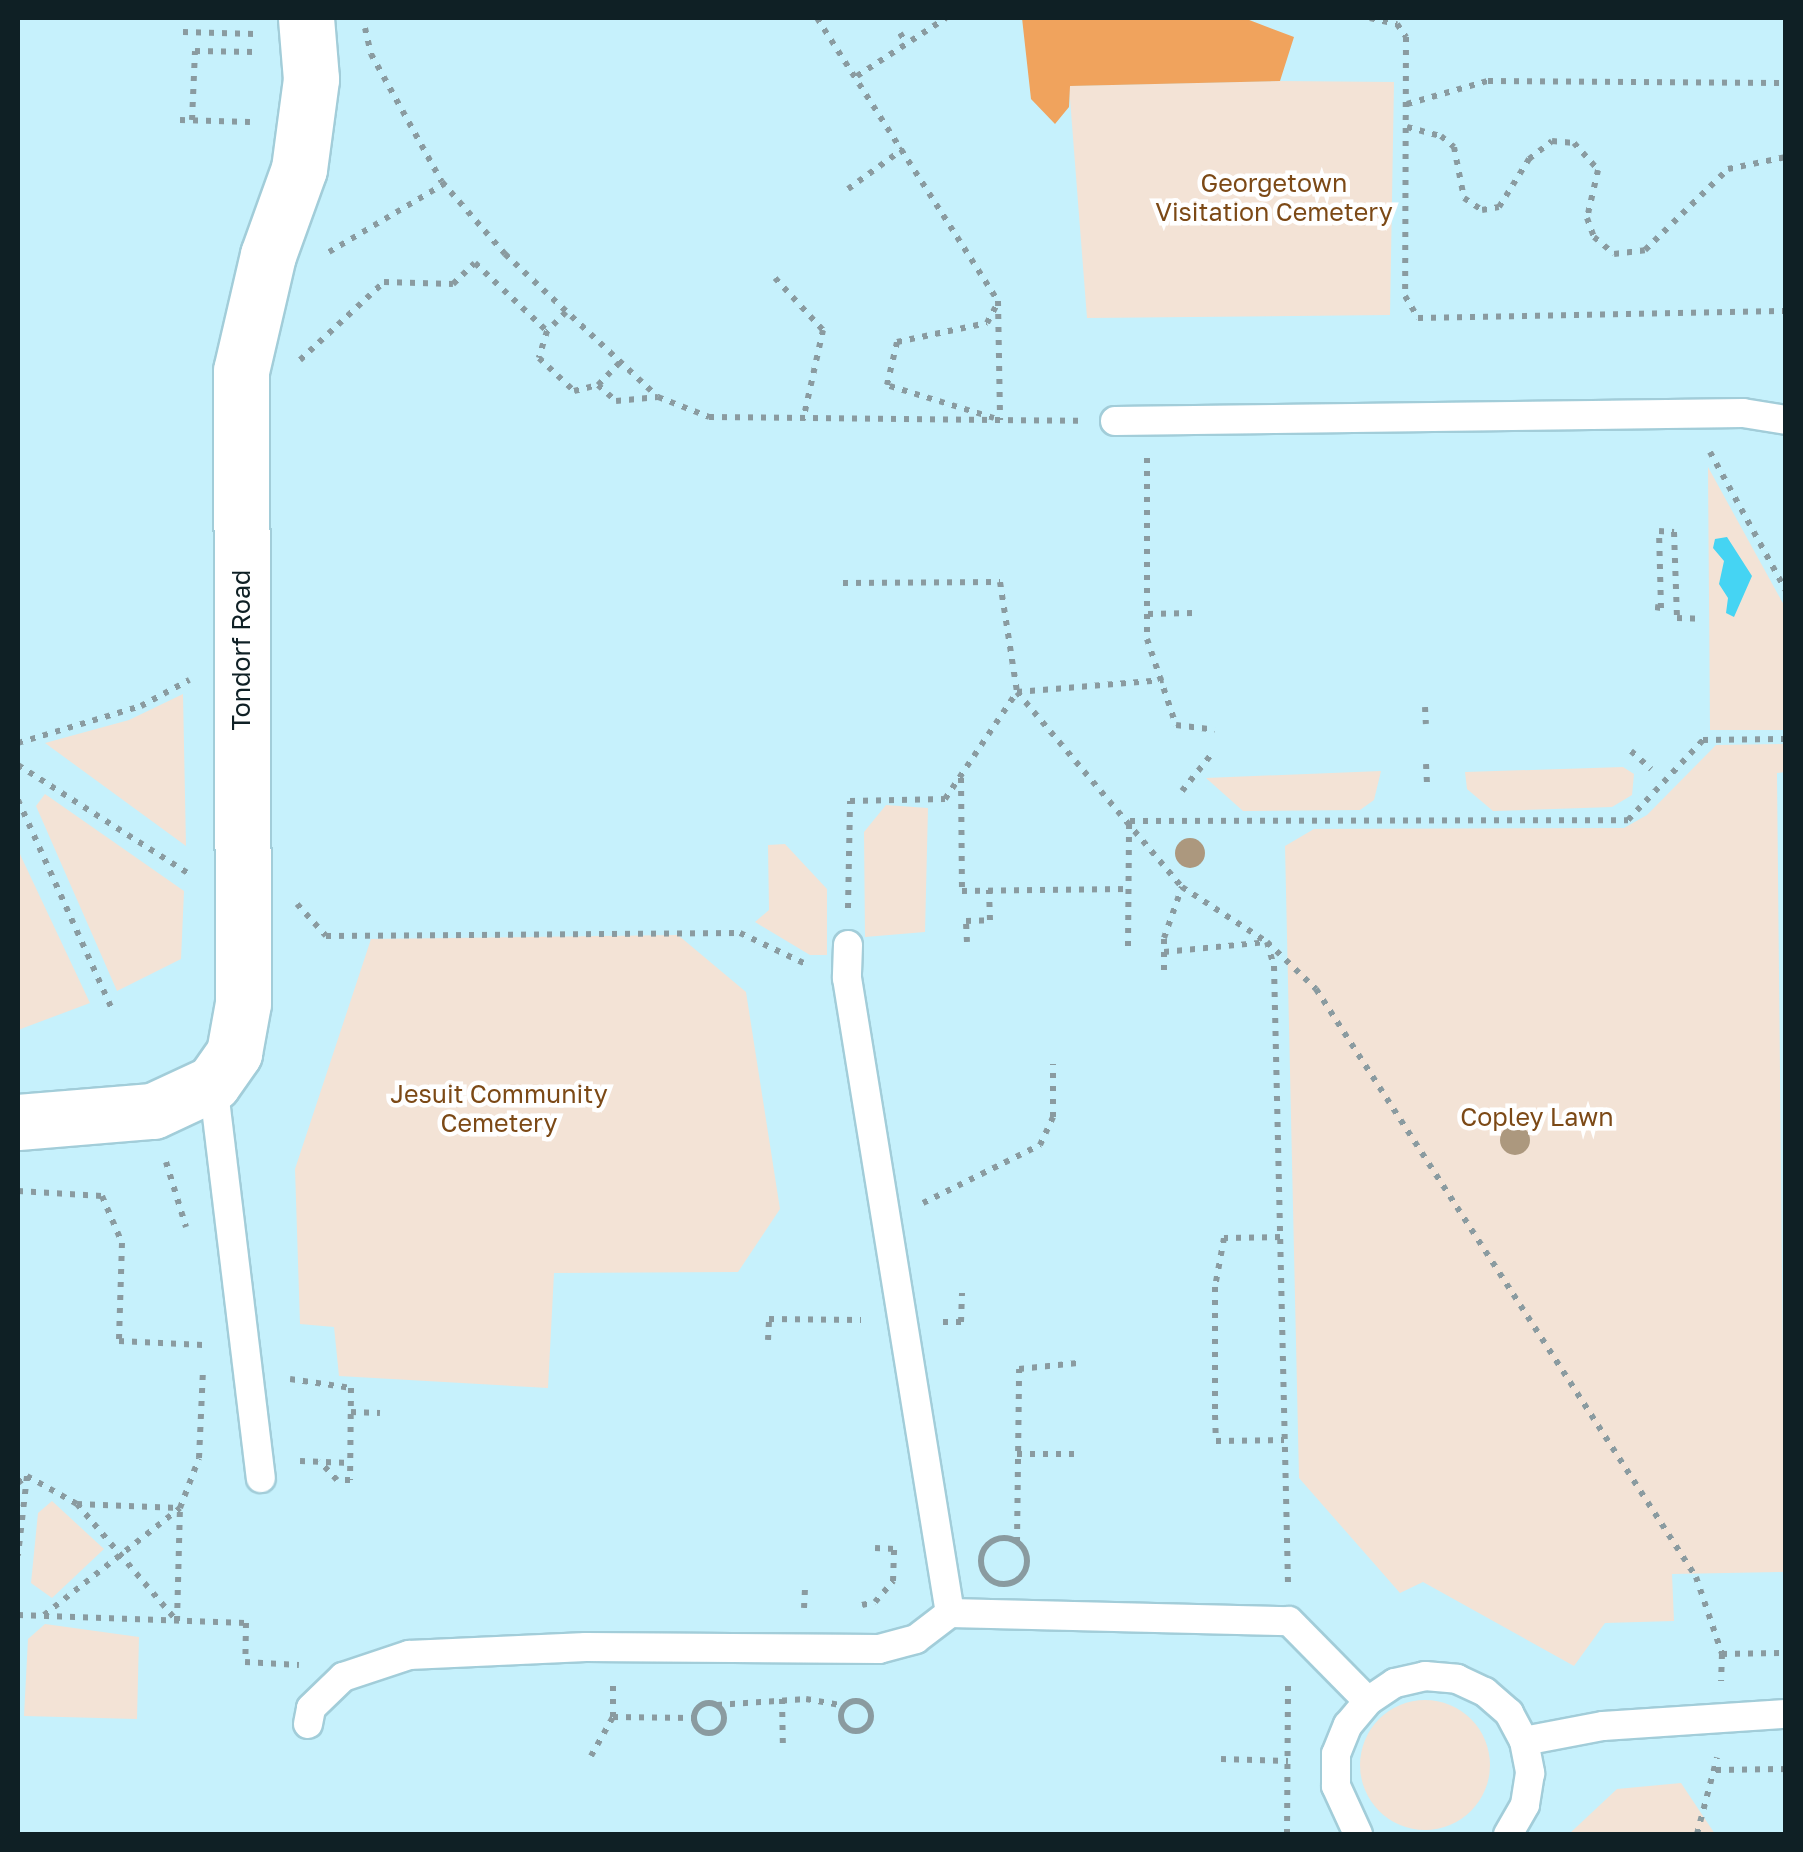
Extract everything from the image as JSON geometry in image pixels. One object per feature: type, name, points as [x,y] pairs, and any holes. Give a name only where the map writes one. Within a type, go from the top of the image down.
[{"type":"street","name":"Tondorf Road","points":[[213,1083],[234,1053],[243,1002],[241,371],[268,255],[299,169],[311,79],[281,26]]},
{"type":"street","points":[[18,1122],[153,1112],[213,1083]]},
{"type":"lane","points":[[1114,421],[1697,414],[1786,420]]},
{"type":"lane","points":[[848,945],[848,978],[950,1613]]},
{"type":"lane","points":[[213,1083],[262,1478]]},
{"type":"lane","points":[[308,1724],[311,1708],[343,1678],[370,1663],[409,1655],[586,1648],[832,1653],[904,1645],[950,1613],[1289,1621],[1368,1700]]},
{"type":"lane","points":[[1358,1834],[1336,1786],[1336,1754],[1368,1700],[1410,1680],[1457,1679],[1509,1713],[1524,1741],[1530,1772],[1524,1805],[1508,1834]]},
{"type":"lane","points":[[1524,1741],[1721,1714],[1786,1714]]},
{"type":"path","points":[[362,18],[371,54],[444,184],[566,312],[658,397],[709,416],[1114,421]]},
{"type":"path","points":[[816,18],[857,76],[998,301],[1000,420]]},
{"type":"path","points":[[857,76],[946,18]]},
{"type":"path","points":[[1370,18],[1397,24],[1406,37],[1405,296],[1418,318],[1786,311]]},
{"type":"path","points":[[183,32],[281,26]]},
{"type":"path","points":[[900,34],[906,43]]},
{"type":"path","points":[[192,120],[195,51],[256,52]]},
{"type":"path","points":[[1407,104],[1488,81],[1786,83]]},
{"type":"path","points":[[180,120],[261,122]]},
{"type":"path","points":[[1407,127],[1442,136],[1454,147],[1464,198],[1482,210],[1499,207],[1529,159],[1552,141],[1574,143],[1598,170],[1586,218],[1594,236],[1614,254],[1645,250],[1728,169],[1786,157]]},
{"type":"path","points":[[848,188],[903,149]]},
{"type":"path","points":[[336,247],[444,184]]},
{"type":"path","points":[[298,362],[384,282],[453,284],[475,262],[547,331]]},
{"type":"path","points":[[776,278],[823,330],[803,420]]},
{"type":"path","points":[[998,301],[987,323],[897,342],[887,386],[1000,420]]},
{"type":"path","points":[[566,312],[547,331],[539,358],[574,392],[598,385],[620,362]]},
{"type":"path","points":[[598,385],[616,401],[658,397]]},
{"type":"path","points":[[1697,414],[1698,430],[1786,592]]},
{"type":"path","points":[[1148,421],[1147,639],[1164,680],[1176,725],[1215,730]]},
{"type":"path","points":[[1655,606],[1660,608],[1659,531],[1674,532],[1677,618],[1702,619]]},
{"type":"path","points":[[844,583],[1000,582],[1017,692],[1182,887],[1267,942],[1316,989],[1450,1188],[1696,1578],[1722,1654],[1716,1770],[1696,1834]]},
{"type":"path","points":[[1148,614],[1194,614]]},
{"type":"path","points":[[18,744],[142,706],[202,672]]},
{"type":"path","points":[[1017,692],[1164,680]]},
{"type":"path","points":[[848,945],[850,801],[945,799],[1017,692]]},
{"type":"path","points":[[1425,707],[1426,724]]},
{"type":"path","points":[[1129,821],[1628,820],[1657,796],[1703,740],[1786,740]]},
{"type":"path","points":[[1182,791],[1214,750]]},
{"type":"path","points":[[1631,751],[1651,769]]},
{"type":"path","points":[[1426,764],[1427,783]]},
{"type":"path","points":[[18,765],[205,884]]},
{"type":"path","points":[[960,777],[962,891],[1128,889]]},
{"type":"path","points":[[18,800],[112,1009]]},
{"type":"path","points":[[1128,946],[1129,821]]},
{"type":"path","points":[[1164,970],[1164,952],[1182,887]]},
{"type":"path","points":[[966,942],[966,920],[990,920],[989,890]]},
{"type":"path","points":[[296,903],[326,936],[740,933],[804,965]]},
{"type":"path","points":[[1164,952],[1267,942]]},
{"type":"path","points":[[1267,942],[1274,966],[1289,1621],[1287,1834]]},
{"type":"path","points":[[913,1208],[1040,1145],[1053,1117],[1053,1064]]},
{"type":"path","points":[[18,1191],[102,1196],[122,1243],[120,1341],[204,1346],[199,1458],[180,1508],[177,1621]]},
{"type":"path","points":[[1280,1237],[1224,1238],[1219,1248],[1215,1287],[1216,1441],[1284,1440]]},
{"type":"path","points":[[961,1322],[962,1293]]},
{"type":"path","points":[[768,1340],[769,1318],[906,1321]]},
{"type":"path","points":[[1017,1542],[1003,1538],[986,1548],[983,1570],[993,1581],[1008,1584],[1021,1576],[1028,1562],[1017,1542],[1019,1369],[1078,1363]]},
{"type":"path","points":[[332,1388],[352,1388],[350,1480],[337,1480],[318,1462],[350,1463]]},
{"type":"path","points":[[351,1412],[380,1412]]},
{"type":"path","points":[[1017,1454],[1075,1454]]},
{"type":"path","points":[[27,1476],[77,1504],[177,1621]]},
{"type":"path","points":[[18,1483],[27,1476]]},
{"type":"path","points":[[18,1556],[27,1476]]},
{"type":"path","points":[[77,1504],[180,1508]]},
{"type":"path","points":[[44,1616],[118,1552],[180,1508]]},
{"type":"path","points":[[854,1608],[875,1602],[893,1581],[894,1548],[875,1548]]},
{"type":"path","points":[[804,1588],[804,1609]]},
{"type":"path","points":[[790,1608],[816,1610]]},
{"type":"path","points":[[18,1615],[246,1623],[244,1662],[305,1665]]},
{"type":"path","points":[[1722,1654],[1786,1653]]},
{"type":"path","points":[[591,1756],[613,1717],[613,1698]]},
{"type":"path","points":[[694,1718],[703,1704],[782,1699],[866,1705],[872,1714],[866,1728],[843,1726],[844,1706]]},
{"type":"path","points":[[782,1699],[782,1750]]},
{"type":"path","points":[[694,1718],[699,1729],[714,1732],[724,1722],[717,1705]]},
{"type":"path","points":[[613,1717],[694,1718]]},
{"type":"path","points":[[1221,1759],[1288,1761]]},
{"type":"path","points":[[1716,1770],[1786,1769]]},
{"type":"shaded area","points":[[18,18],[1785,18],[1785,1834],[18,1834]]},
{"type":"shaded area","points":[[1022,18],[1244,18],[1294,37],[1280,81],[1070,86],[1069,107],[1055,124],[1031,99]]},
{"type":"green space","name":"Georgetown Visitation Cemetery","points":[[1394,82],[1390,315],[1087,318],[1069,86]]},
{"type":"green space","points":[[1708,467],[1785,607],[1785,730],[1710,730]]},
{"type":"green space","points":[[183,694],[186,846],[45,743],[129,720]]},
{"type":"green space","name":"Copley Lawn","points":[[1785,744],[1785,772],[1777,773],[1785,1572],[1672,1574],[1674,1621],[1605,1623],[1574,1666],[1423,1582],[1400,1593],[1299,1478],[1285,846],[1314,829],[1624,828],[1647,815],[1716,745]]},
{"type":"green space","points":[[1623,767],[1634,774],[1632,795],[1612,807],[1493,811],[1467,789],[1465,772]]},
{"type":"green space","points":[[1381,771],[1374,800],[1360,810],[1243,811],[1206,778]]},
{"type":"green space","points":[[45,794],[184,891],[181,959],[117,991],[36,806]]},
{"type":"green space","points":[[886,805],[928,808],[925,932],[865,937],[864,832]]},
{"type":"green space","points":[[785,844],[827,889],[827,955],[810,955],[755,922],[769,910],[768,845]]},
{"type":"green space","points":[[18,850],[90,1003],[18,1030]]},
{"type":"green space","name":"Jesuit Community Cemetery","points":[[678,935],[746,992],[780,1209],[738,1272],[554,1273],[548,1388],[339,1376],[334,1327],[300,1324],[295,1169],[371,939]]},
{"type":"green space","points":[[52,1501],[104,1549],[52,1598],[31,1583],[38,1513]]},
{"type":"green space","points":[[45,1624],[139,1637],[137,1719],[24,1716],[28,1639]]},
{"type":"green space","points":[[1425,1700],[1450,1705],[1471,1719],[1485,1740],[1490,1765],[1485,1790],[1471,1811],[1450,1825],[1425,1830],[1400,1825],[1379,1811],[1365,1790],[1360,1765],[1365,1740],[1379,1719],[1400,1705]]},
{"type":"green space","points":[[1681,1783],[1715,1834],[1569,1834],[1617,1789]]},
{"type":"water","points":[[1727,537],[1752,576],[1734,617],[1726,613],[1728,598],[1719,584],[1724,561],[1713,548],[1715,539]]}]
